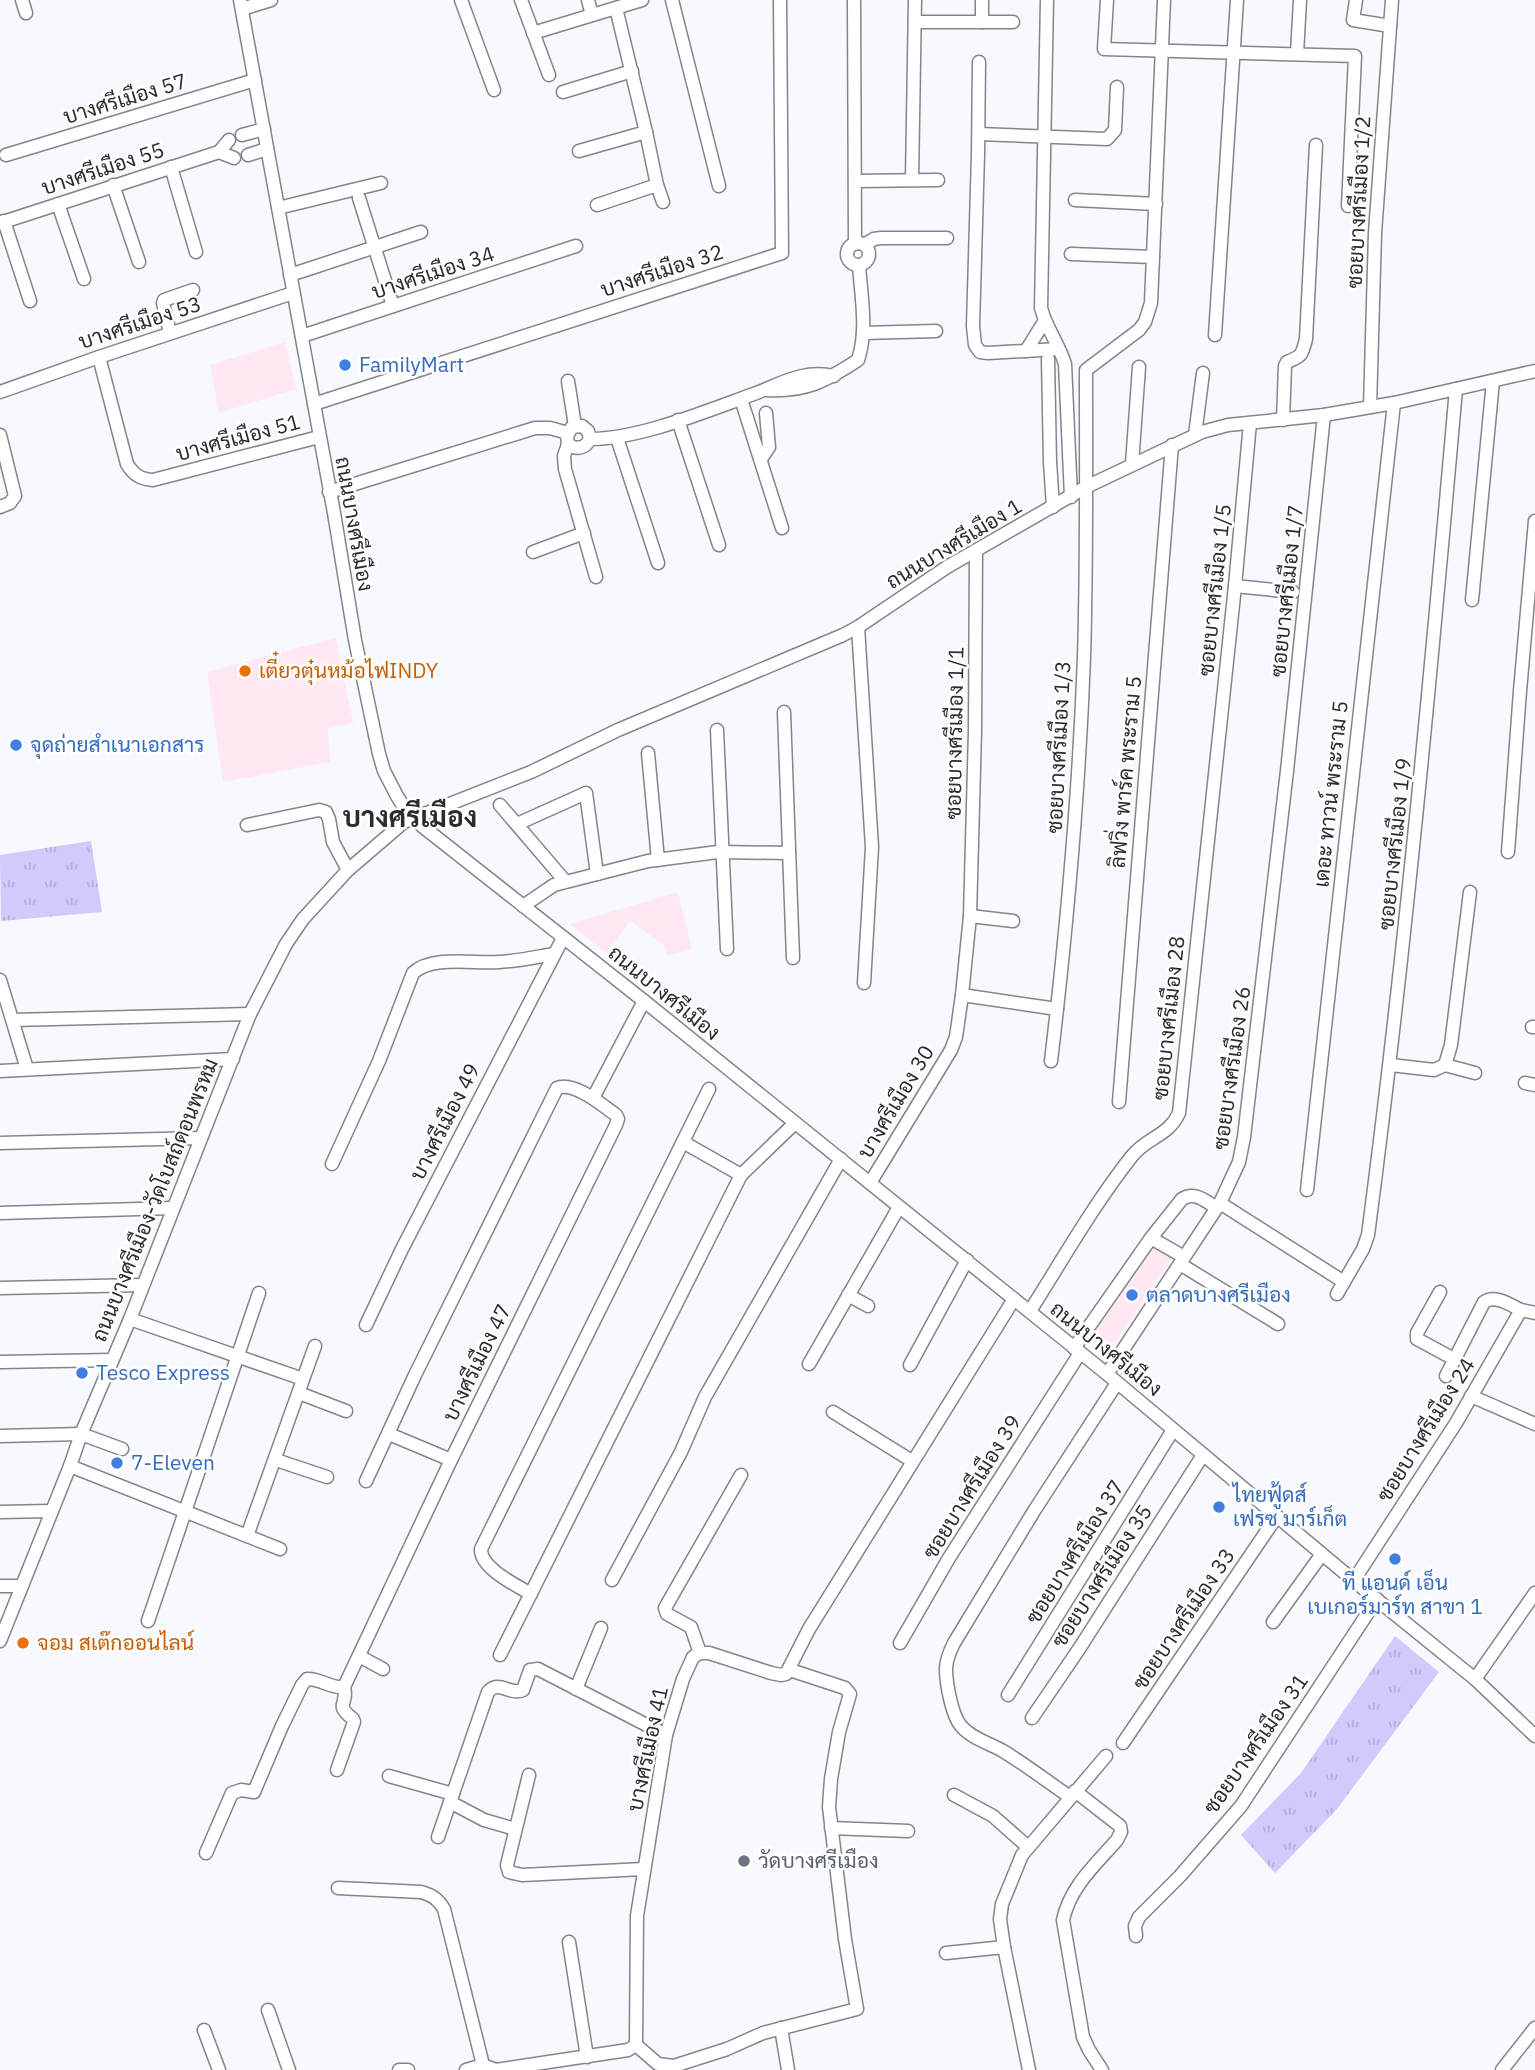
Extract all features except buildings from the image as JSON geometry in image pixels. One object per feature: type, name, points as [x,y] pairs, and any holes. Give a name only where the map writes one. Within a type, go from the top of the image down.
[{"type":"street","points":[[22,0],[26,13]]},
{"type":"street","points":[[241,5],[271,0]]},
{"type":"street","points":[[461,0],[494,90]]},
{"type":"street","points":[[521,0],[549,75]]},
{"type":"street","points":[[588,0],[592,15]]},
{"type":"street","points":[[533,33],[642,0]]},
{"type":"street","points":[[672,0],[719,186]]},
{"type":"street","name":"บางศรีเมือง 32","points":[[314,404],[782,253],[780,0]]},
{"type":"street","points":[[855,0],[856,181],[860,244]]},
{"type":"street","points":[[912,179],[915,0]]},
{"type":"street","points":[[982,0],[982,22]]},
{"type":"street","points":[[1047,0],[1041,308],[1044,322],[1065,364],[1071,497]]},
{"type":"street","points":[[1107,0],[1104,49],[1355,57],[1348,206]]},
{"type":"street","points":[[1071,254],[1153,257],[1164,0]]},
{"type":"street","points":[[1215,335],[1237,0]]},
{"type":"street","points":[[1297,54],[1300,0]]},
{"type":"street","points":[[1356,0],[1353,20],[1390,26]]},
{"type":"street","name":"ซอยบางศรีเมือง 1/2","points":[[1370,407],[1375,233],[1392,0]]},
{"type":"street","name":"ถนนบางศรีเมือง","points":[[241,5],[355,639],[382,762],[391,786],[402,804],[413,818],[1112,1378],[1475,1679],[1535,1737]]},
{"type":"street","points":[[616,8],[663,202]]},
{"type":"street","points":[[915,22],[1013,22]]},
{"type":"street","points":[[979,62],[972,326],[975,345],[980,352],[988,353],[1058,349]]},
{"type":"street","points":[[563,92],[632,71]]},
{"type":"street","name":"บางศรีเมือง 57","points":[[6,155],[256,80]]},
{"type":"street","points":[[979,134],[1107,139],[1115,130],[1117,87]]},
{"type":"street","points":[[234,158],[219,152],[236,138],[264,129]]},
{"type":"street","points":[[579,151],[646,132]]},
{"type":"street","points":[[1283,420],[1285,366],[1287,362],[1299,357],[1306,339],[1316,145]]},
{"type":"street","points":[[248,155],[267,149]]},
{"type":"street","name":"บางศรีเมือง 55","points":[[2,222],[219,152]]},
{"type":"street","points":[[171,167],[196,252]]},
{"type":"street","points":[[856,181],[938,180]]},
{"type":"street","points":[[278,208],[381,183]]},
{"type":"street","points":[[113,185],[139,262]]},
{"type":"street","points":[[597,205],[657,185]]},
{"type":"street","points":[[359,198],[393,306]]},
{"type":"street","points":[[1075,200],[1156,204]]},
{"type":"street","points":[[58,204],[84,279]]},
{"type":"street","points":[[2,222],[30,301]]},
{"type":"street","points":[[290,275],[421,232]]},
{"type":"street","points":[[860,244],[881,238],[947,238]]},
{"type":"street","points":[[590,439],[617,438],[767,390],[788,391],[821,383],[859,360],[863,333],[859,265],[864,264],[869,257],[868,249],[860,244]]},
{"type":"street","name":"บางศรีเมือง 34","points":[[302,336],[576,246]]},
{"type":"street","name":"ซอยบางศรีเมือง 1/3","points":[[1051,1061],[1074,836],[1083,672],[1086,370],[1146,322],[1151,303],[1153,257]]},
{"type":"street","points":[[170,333],[164,300],[193,290]]},
{"type":"street","name":"บางศรีเมือง 53","points":[[0,392],[99,356],[293,293]]},
{"type":"street","points":[[1026,351],[1044,322]]},
{"type":"street","points":[[863,333],[936,331]]},
{"type":"street","name":"บางศรีเมือง 51","points":[[99,356],[127,464],[133,473],[142,479],[166,477],[320,437]]},
{"type":"street","points":[[1048,359],[1053,507]]},
{"type":"street","points":[[1132,464],[1139,367]]},
{"type":"street","name":"ถนนบางศรีเมือง 1","points":[[413,818],[531,772],[618,730],[828,642],[858,627],[902,596],[1086,487],[1195,435],[1228,425],[1324,415],[1394,403],[1535,370]]},
{"type":"street","points":[[1195,435],[1203,373]]},
{"type":"street","points":[[330,492],[535,428],[550,428],[570,434],[585,427],[590,439],[584,447],[574,448],[570,434],[568,381]]},
{"type":"street","points":[[1472,600],[1493,381]]},
{"type":"street","name":"ซอยบางศรีเมือง 1/9","points":[[1219,1205],[1340,1288],[1363,1249],[1368,1235],[1391,1065],[1422,773],[1456,389]]},
{"type":"street","points":[[741,399],[782,527]]},
{"type":"street","name":"เดอะ ทาวน์ พระราม 5","points":[[1307,1190],[1394,403]]},
{"type":"street","points":[[761,459],[769,447],[766,413]]},
{"type":"street","name":"ซอยบางศรีเมือง 1/7","points":[[1287,771],[1324,415]]},
{"type":"street","points":[[678,420],[719,545]]},
{"type":"street","name":"ซอยบางศรีเมือง 1/5","points":[[1216,762],[1250,423]]},
{"type":"street","points":[[570,434],[565,469],[596,578]]},
{"type":"street","points":[[0,435],[15,496],[10,503],[0,506]]},
{"type":"street","points":[[617,438],[658,563]]},
{"type":"street","name":"ลิฟวิ่ง พาร์ค พระราม 5","points":[[1119,1102],[1171,445]]},
{"type":"street","points":[[1508,852],[1535,521]]},
{"type":"street","points":[[533,552],[584,533]]},
{"type":"street","name":"ซอยบางศรีเมือง 1/1","points":[[970,916],[976,551]]},
{"type":"street","points":[[1235,586],[1293,592]]},
{"type":"street","points":[[858,627],[872,847],[864,983]]},
{"type":"street","points":[[783,712],[793,958]]},
{"type":"street","points":[[717,730],[727,948]]},
{"type":"street","points":[[648,753],[658,860]]},
{"type":"street","name":"ซอยบางศรีเมือง 28","points":[[1030,1311],[1121,1170],[1143,1144],[1167,1131],[1174,1124],[1178,1113],[1216,762]]},
{"type":"street","name":"ซอยบางศรีเมือง 26","points":[[1102,2070],[1083,2037],[1063,1920],[1066,1906],[1075,1888],[1117,1840],[1121,1832],[1120,1826],[1073,1794],[961,1727],[951,1701],[946,1669],[948,1656],[967,1621],[1112,1378],[1156,1298],[1219,1205],[1239,1162],[1287,771]]},
{"type":"street","points":[[517,824],[586,793],[597,874]]},
{"type":"street","points":[[500,805],[565,881]]},
{"type":"street","points":[[247,825],[319,810],[326,812],[333,842],[348,870]]},
{"type":"street","name":"ถนนบางศรีเมือง-วัดโบสถ์ดอนพรหม","points":[[0,1642],[200,1138],[267,978],[291,935],[317,902],[385,837],[413,818]]},
{"type":"street","points":[[523,906],[554,885],[565,881],[658,860],[723,852],[789,853]]},
{"type":"street","points":[[1391,1065],[1434,1070],[1444,1066],[1451,1045],[1470,892]]},
{"type":"street","points":[[970,916],[1013,921]]},
{"type":"street","name":"บางศรีเมือง 30","points":[[870,1183],[951,1050],[956,1037],[970,916]]},
{"type":"street","name":"บางศรีเมือง 49","points":[[366,1325],[402,1249],[563,938]]},
{"type":"street","points":[[332,1164],[379,1061],[413,974],[418,968],[439,963],[496,963],[554,954]]},
{"type":"street","points":[[0,980],[3,998],[13,1020],[27,1069]]},
{"type":"street","points":[[962,995],[1057,1009]]},
{"type":"street","points":[[593,1098],[644,1001]]},
{"type":"street","points":[[13,1020],[250,1014]]},
{"type":"street","points":[[0,1071],[233,1059]]},
{"type":"street","points":[[1444,1066],[1475,1073]]},
{"type":"street","name":"บางศรีเมือง 47","points":[[344,1687],[451,1460],[616,1125],[616,1115],[593,1098],[569,1087],[557,1088],[439,1325],[389,1434]]},
{"type":"street","points":[[531,1594],[486,1564],[481,1549],[709,1089]]},
{"type":"street","points":[[500,1655],[741,1175],[795,1123]]},
{"type":"street","points":[[0,1143],[200,1138]]},
{"type":"street","points":[[683,1142],[741,1175]]},
{"type":"street","points":[[612,1580],[666,1483],[705,1397],[841,1159]]},
{"type":"street","name":"ซอยบางศรีเมือง 39","points":[[900,1643],[1077,1350],[1151,1238],[1188,1195],[1219,1205]]},
{"type":"street","points":[[809,1364],[899,1207]]},
{"type":"street","points":[[0,1213],[173,1208]]},
{"type":"street","points":[[1151,1238],[1278,1324]]},
{"type":"street","points":[[910,1364],[967,1260]]},
{"type":"street","points":[[0,1288],[143,1285]]},
{"type":"street","points":[[1440,1292],[1417,1333],[1417,1339],[1454,1359]]},
{"type":"street","points":[[148,1621],[259,1293]]},
{"type":"street","points":[[848,1294],[868,1306]]},
{"type":"street","points":[[741,1475],[665,1608],[667,1615],[691,1627],[700,1653],[709,1653],[781,1675],[786,1674],[809,1629],[1014,1299]]},
{"type":"street","points":[[1446,1376],[1488,1299],[1535,1313]]},
{"type":"street","name":"ซอยบางศรีเมือง 24","points":[[1354,1580],[1472,1396],[1521,1310]]},
{"type":"street","points":[[130,1319],[303,1379]]},
{"type":"street","points":[[247,1536],[315,1346]]},
{"type":"street","points":[[0,1362],[112,1360]]},
{"type":"street","points":[[299,1393],[346,1411]]},
{"type":"street","points":[[1472,1396],[1535,1424]]},
{"type":"street","points":[[833,1412],[912,1461]]},
{"type":"street","name":"ซอยบางศรีเมือง 37","points":[[1008,1695],[1173,1430]]},
{"type":"street","points":[[0,1436],[81,1434],[122,1448]]},
{"type":"street","points":[[366,1481],[389,1434],[451,1460]]},
{"type":"street","name":"ซอยบางศรีเมือง 35","points":[[1032,1718],[1203,1455]]},
{"type":"street","points":[[276,1460],[327,1478]]},
{"type":"street","points":[[70,1465],[280,1549]]},
{"type":"street","points":[[0,1511],[51,1511]]},
{"type":"street","name":"ซอยบางศรีเมือง 33","points":[[1123,1743],[1277,1516]]},
{"type":"street","points":[[1273,1622],[1322,1554]]},
{"type":"street","points":[[0,1586],[22,1586]]},
{"type":"street","points":[[1475,1679],[1535,1593]]},
{"type":"street","name":"ซอยบางศรีเมือง 31","points":[[1136,1936],[1135,1926],[1139,1917],[1180,1876],[1241,1806],[1377,1599]]},
{"type":"street","points":[[576,1689],[601,1628]]},
{"type":"street","name":"บางศรีเมือง 41","points":[[636,2045],[636,1937],[666,1734],[682,1678],[693,1657],[700,1653]]},
{"type":"street","points":[[359,1656],[383,1669]]},
{"type":"street","points":[[438,1837],[488,1692],[492,1687],[499,1686],[520,1692],[530,1670],[534,1668],[666,1734]]},
{"type":"street","points":[[466,2070],[483,2065],[496,2070],[587,2057],[628,2050],[636,2045],[659,2064],[674,2066],[727,2049],[763,2033],[857,2009],[830,1807],[831,1779],[839,1732],[850,1694],[845,1688],[790,1670]]},
{"type":"street","points":[[206,1853],[232,1793],[241,1790],[254,1792],[282,1726],[307,1679],[314,1678],[337,1688],[344,1687],[346,1696],[342,1708],[354,1722],[337,1770]]},
{"type":"street","points":[[1029,2070],[1004,1947],[1000,1919],[1002,1904],[1022,1855],[1106,1756]]},
{"type":"street","points":[[529,1775],[507,1865],[511,1873],[522,1875],[644,1869]]},
{"type":"street","points":[[390,1776],[452,1798],[484,1820],[515,1829]]},
{"type":"street","points":[[954,1795],[993,1816],[1028,1847]]},
{"type":"street","points":[[831,1828],[908,1831]]},
{"type":"street","points":[[338,1888],[421,1892],[431,1895],[439,1902],[444,1909],[483,2065]]},
{"type":"street","points":[[569,1942],[587,2057]]},
{"type":"street","points":[[946,1953],[1004,1947]]},
{"type":"street","points":[[268,2010],[289,2070]]},
{"type":"street","points":[[781,2028],[788,2070]]},
{"type":"street","points":[[1502,2070],[1535,2028]]},
{"type":"street","points":[[204,2030],[219,2070]]},
{"type":"street","points":[[399,2070],[408,2070]]},
{"type":"shaded area","points":[[285,342],[296,389],[219,413],[210,365]]},
{"type":"shaded area","points":[[336,638],[353,723],[328,728],[330,762],[223,782],[207,672]]},
{"type":"shaded area","points":[[678,892],[692,949],[667,956],[664,945],[630,921],[606,953],[570,924]]},
{"type":"shaded area","name":"ตลาดบางศรีเมือง","points":[[1151,1243],[1172,1257],[1113,1346],[1092,1333]]},
{"type":"green space","points":[[91,841],[102,912],[1,921],[0,855]]},
{"type":"green space","points":[[1395,1636],[1439,1672],[1337,1809],[1275,1873],[1241,1835],[1301,1773]]},
{"type":"place","name":"FamilyMart","points":[[345,365]]},
{"type":"place","name":"เตี๋ยวตุ๋นหม้อไฟINDY","points":[[245,671]]},
{"type":"place","name":"จุดถ่ายสำเนาเอกสาร","points":[[16,745]]},
{"type":"place","name":"ตลาดบางศรีเมือง","points":[[1132,1295]]},
{"type":"place","name":"Tesco Express","points":[[82,1373]]},
{"type":"place","name":"7-Eleven","points":[[117,1463]]},
{"type":"place","name":"ไทยฟู้ดส์ เฟรซ มาร์เก็ต","points":[[1219,1507]]},
{"type":"place","name":"ที แอนด์ เอ็น เบเกอร์มาร์ท สาขา 1","points":[[1395,1559]]},
{"type":"place","name":"จอม สเต๊กออนไลน์","points":[[23,1643]]},
{"type":"place","name":"วัดบางศรีเมือง","points":[[744,1861]]},
{"type":"district","name":"บางศรีเมือง","points":[[410,817]]}]
